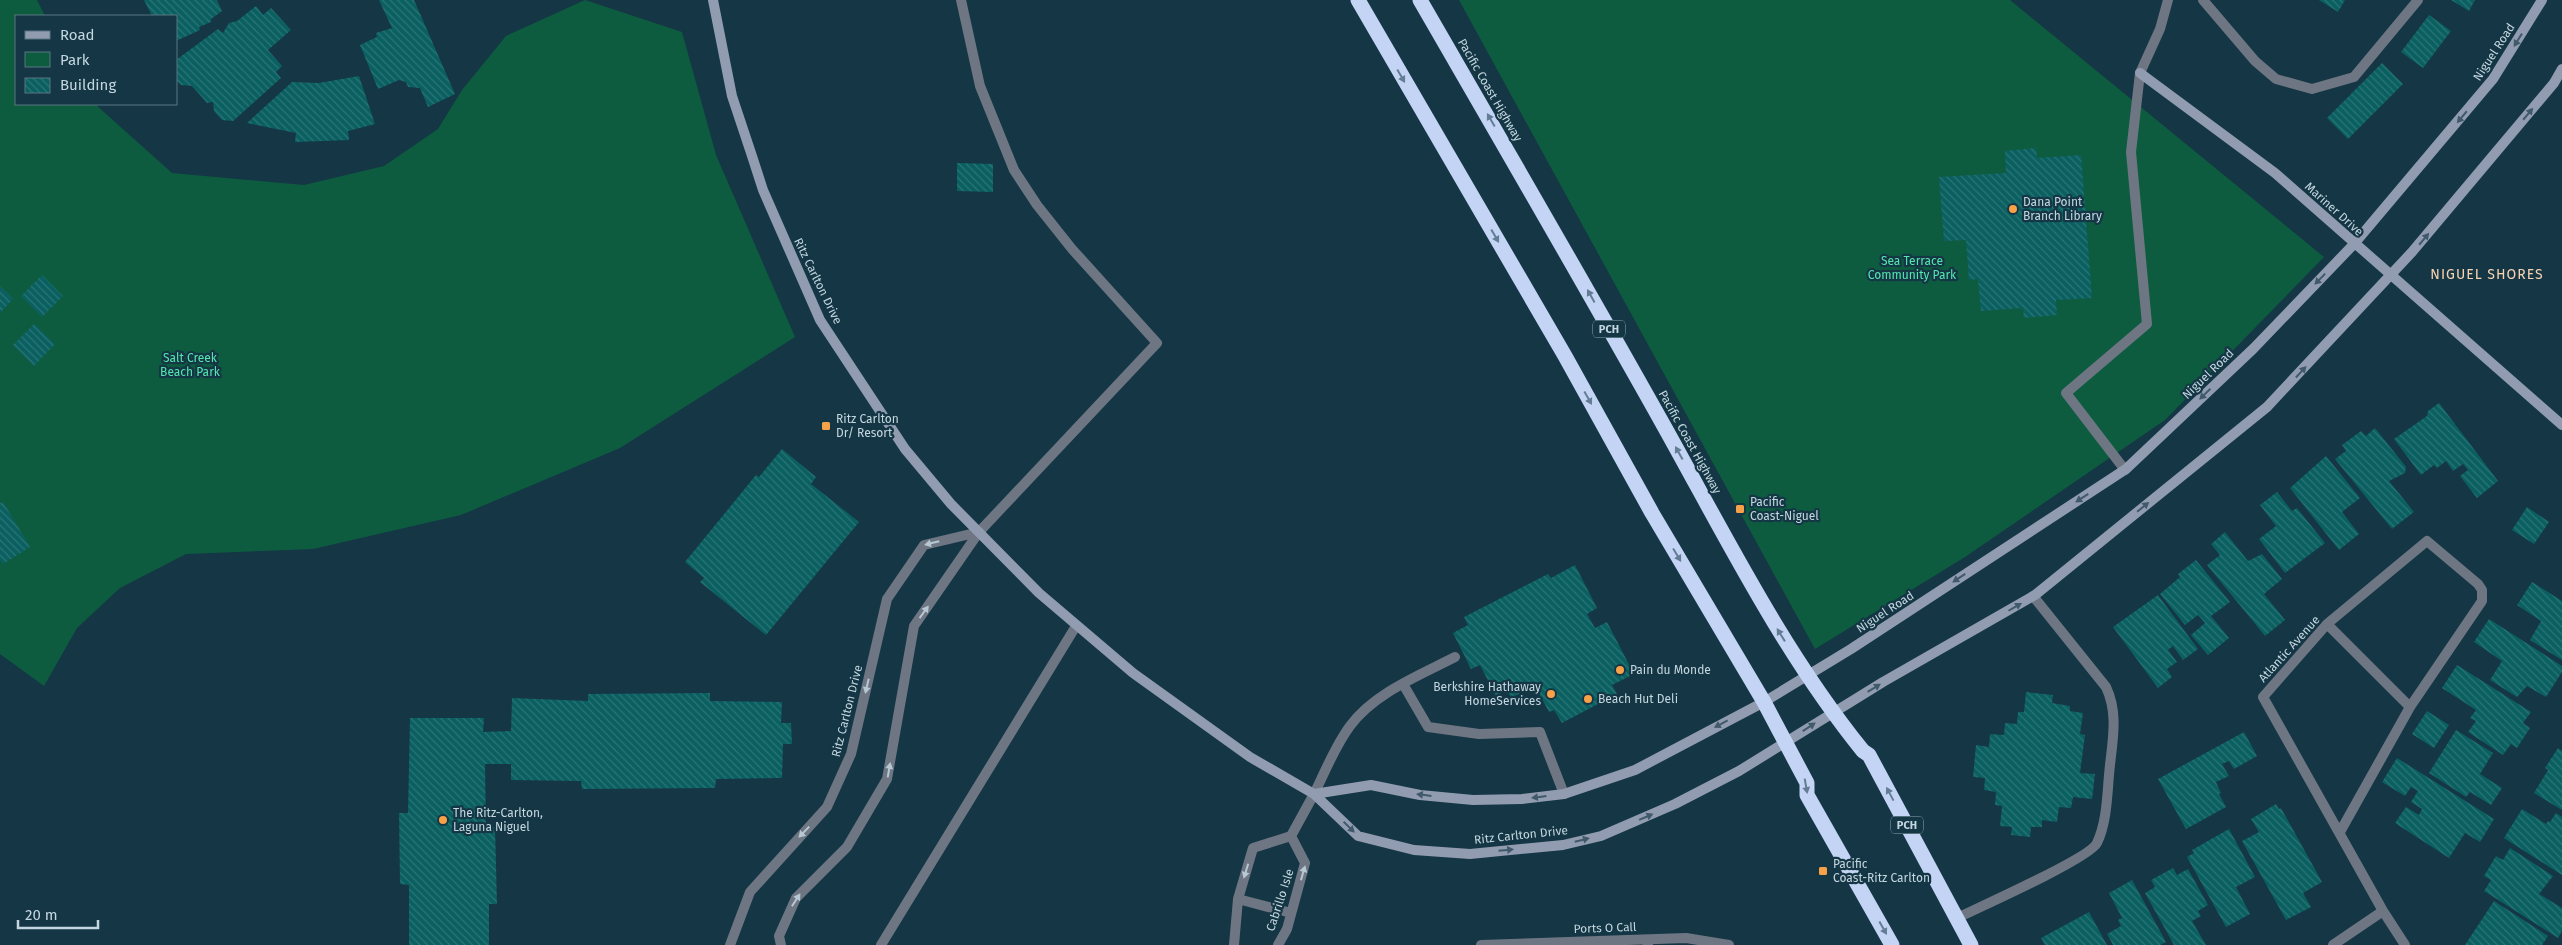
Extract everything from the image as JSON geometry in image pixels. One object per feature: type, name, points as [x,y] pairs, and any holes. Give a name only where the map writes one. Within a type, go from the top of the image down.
[{"type":"highway","points":[[1358,0],[1376,34],[1560,348],[1652,513],[1787,742],[1807,783],[1807,795],[1892,945]]},
{"type":"highway","name":"Pacific Coast Highway","points":[[1421,1],[1516,162],[1780,634],[1832,713],[1863,751],[1869,755],[1971,945]]},
{"type":"street","name":"Ritz Carlton Drive","points":[[713,0],[732,96],[763,190],[820,320],[905,449],[951,504],[1038,593],[1076,626],[1133,674],[1250,757],[1314,794],[1358,836],[1414,850],[1470,854],[1563,845],[1601,836],[1675,804],[1739,771],[1832,713]]},
{"type":"street","points":[[781,945],[779,936],[796,898],[847,847],[887,779],[914,626],[979,532],[1157,343],[1066,242],[1037,205],[1014,170],[980,86],[961,0]]},
{"type":"street","points":[[2125,470],[2066,393],[2147,324],[2131,152],[2140,73],[2160,29],[2168,0]]},
{"type":"street","points":[[2203,0],[2255,61],[2276,79],[2312,89],[2354,78],[2418,0]]},
{"type":"street","name":"Niguel Road","points":[[1764,702],[1808,676],[2125,470],[2252,349],[2354,244],[2493,79],[2542,0]]},
{"type":"street","points":[[1832,713],[2033,596],[2267,407],[2391,275],[2554,83],[2562,70]]},
{"type":"street","name":"Mariner Drive","points":[[2140,73],[2275,174],[2562,425]]},
{"type":"street","name":"Ritz Carlton Drive","points":[[730,945],[750,892],[827,807],[851,754],[887,599],[924,545],[979,532]]},
{"type":"street","name":"Atlantic Avenue","points":[[2405,945],[2263,697],[2327,624],[2426,541],[2478,584],[2482,590],[2482,601],[2410,707]]},
{"type":"street","points":[[1957,918],[2042,878],[2084,854],[2096,845],[2104,821],[2114,727],[2113,701],[2106,687],[2033,596]]},
{"type":"street","points":[[2327,624],[2410,707],[2340,832]]},
{"type":"street","points":[[881,945],[1076,626]]},
{"type":"street","points":[[1234,945],[1238,899],[1253,848],[1291,836],[1350,726],[1367,708],[1403,684],[1455,657]]},
{"type":"street","points":[[1403,684],[1428,727],[1479,734],[1540,732],[1564,794]]},
{"type":"street","points":[[1314,794],[1371,785],[1420,795],[1472,800],[1522,799],[1564,794],[1635,770],[1764,702]]},
{"type":"street","name":"Cabrillo Isle","points":[[1278,945],[1287,929],[1305,863],[1291,836]]},
{"type":"street","points":[[1238,899],[1291,913]]},
{"type":"street","points":[[2333,945],[2384,911]]},
{"type":"street","name":"Ports O Call","points":[[1481,945],[1647,942],[1686,938],[1729,945]]},
{"type":"green space","name":"Salt Creek Beach Park","points":[[0,0],[37,0],[44,15],[15,15],[15,105],[96,105],[172,173],[304,185],[384,166],[438,129],[462,90],[506,36],[585,0],[682,32],[716,155],[795,337],[620,448],[461,515],[313,549],[186,554],[120,588],[77,628],[44,686],[0,654]]},
{"type":"green space","name":"Sea Terrace Community Park","points":[[1459,0],[2010,0],[2324,257],[2165,420],[1965,557],[1815,649]]},
{"type":"building","points":[[144,0],[217,0],[222,11],[211,19],[211,22],[199,27],[200,30],[178,40],[178,15],[152,15]]},
{"type":"building","points":[[379,0],[414,0],[455,94],[428,107],[420,88],[408,87],[406,82],[399,80],[378,89],[360,45],[377,37],[376,33],[392,28]]},
{"type":"building","points":[[2319,0],[2345,0],[2338,12]]},
{"type":"building","points":[[2451,0],[2475,0],[2469,11]]},
{"type":"building","points":[[256,6],[263,15],[271,8],[291,30],[268,50],[282,66],[276,72],[281,78],[233,121],[222,120],[214,111],[213,102],[207,103],[192,86],[181,85],[178,82],[178,59],[218,29],[223,33],[229,23],[237,21]]},
{"type":"building","points":[[2429,15],[2451,31],[2423,68],[2401,52]]},
{"type":"building","points":[[2382,63],[2403,84],[2348,139],[2327,118]]},
{"type":"building","points":[[359,76],[375,124],[348,131],[349,140],[295,142],[296,133],[247,123],[292,82],[319,83]]},
{"type":"building","name":"Dana Point Branch Library","points":[[2036,148],[2037,158],[2081,155],[2092,298],[2056,300],[2057,315],[2024,318],[2023,308],[1981,311],[1978,279],[1969,280],[1966,240],[1944,241],[1939,177],[2006,173],[2005,151]]},
{"type":"building","points":[[957,163],[993,164],[993,192],[957,191]]},
{"type":"building","points":[[42,275],[63,296],[42,317],[21,296]]},
{"type":"building","points":[[0,286],[13,299],[0,313]]},
{"type":"building","points":[[34,324],[55,344],[34,366],[13,345]]},
{"type":"building","points":[[2439,403],[2498,481],[2477,498],[2460,476],[2468,470],[2463,464],[2453,471],[2446,461],[2437,468],[2434,465],[2421,475],[2394,439],[2427,416],[2428,411]]},
{"type":"building","points":[[2375,428],[2406,467],[2405,473],[2389,481],[2414,512],[2392,529],[2335,459],[2346,451],[2342,445],[2361,431],[2366,436]]},
{"type":"building","points":[[782,449],[816,477],[811,484],[859,522],[766,635],[700,582],[704,578],[685,562],[756,475],[759,477]]},
{"type":"building","points":[[2326,456],[2360,498],[2342,512],[2359,534],[2339,550],[2290,488]]},
{"type":"building","points":[[2277,492],[2292,511],[2297,508],[2325,543],[2285,573],[2259,539],[2276,526],[2260,505]]},
{"type":"building","points":[[3,502],[30,547],[3,564],[0,559],[0,503]]},
{"type":"building","points":[[2527,507],[2549,522],[2534,544],[2512,530]]},
{"type":"building","points":[[2225,532],[2248,561],[2262,554],[2282,579],[2264,594],[2285,620],[2265,636],[2207,565],[2220,555],[2211,544]]},
{"type":"building","points":[[2196,560],[2230,602],[2211,616],[2229,638],[2208,655],[2191,635],[2205,623],[2198,615],[2185,625],[2160,594],[2180,577],[2178,574]]},
{"type":"building","points":[[1575,565],[1597,608],[1587,614],[1595,628],[1607,622],[1634,674],[1612,685],[1617,694],[1562,723],[1554,710],[1549,712],[1535,686],[1511,698],[1507,690],[1496,696],[1480,665],[1471,669],[1453,633],[1468,625],[1464,617],[1548,574],[1551,578]]},
{"type":"building","points":[[2532,582],[2562,601],[2562,660],[2530,640],[2541,621],[2517,605]]},
{"type":"building","points":[[2158,595],[2198,649],[2183,660],[2173,646],[2168,650],[2177,662],[2167,669],[2172,677],[2158,688],[2113,627]]},
{"type":"building","points":[[2489,619],[2562,666],[2562,672],[2546,697],[2527,686],[2517,697],[2490,680],[2502,661],[2474,642]]},
{"type":"building","points":[[2457,665],[2531,712],[2523,723],[2530,728],[2517,748],[2511,744],[2503,755],[2468,732],[2476,721],[2470,718],[2476,710],[2442,688]]},
{"type":"building","points":[[2026,692],[2053,695],[2052,703],[2070,706],[2070,711],[2083,713],[2080,734],[2085,735],[2080,773],[2095,774],[2092,799],[2073,797],[2071,808],[2059,807],[2057,822],[2042,820],[2042,827],[2031,827],[2030,837],[2011,835],[2012,827],[2000,826],[2002,806],[1995,805],[1996,792],[1984,790],[1985,778],[1973,777],[1976,745],[1989,747],[1990,734],[2004,735],[2005,723],[2017,724],[2018,712],[2024,712]]},
{"type":"building","name":"The Ritz-Carlton, Laguna Niguel","points":[[710,693],[710,701],[782,702],[781,723],[791,723],[792,744],[783,744],[782,778],[716,779],[715,788],[582,789],[581,781],[511,780],[511,764],[485,764],[486,827],[495,827],[497,904],[489,904],[489,945],[409,945],[409,885],[400,884],[399,813],[408,813],[410,718],[484,718],[483,732],[511,731],[512,698],[588,701],[588,694]]},
{"type":"building","points":[[2427,711],[2449,725],[2434,748],[2412,734]]},
{"type":"building","points":[[2456,730],[2493,753],[2480,774],[2502,788],[2491,805],[2470,792],[2466,797],[2429,773]]},
{"type":"building","points":[[2244,732],[2257,756],[2234,769],[2229,761],[2222,764],[2229,776],[2216,782],[2221,793],[2219,794],[2226,807],[2186,829],[2158,779]]},
{"type":"building","points":[[2558,748],[2562,751],[2562,810],[2534,793],[2548,770],[2545,768]]},
{"type":"building","points":[[2397,758],[2494,819],[2480,842],[2465,833],[2449,858],[2395,823],[2406,807],[2419,815],[2422,809],[2411,802],[2418,791],[2411,787],[2405,796],[2382,782]]},
{"type":"building","points":[[2276,804],[2279,809],[2281,808],[2322,882],[2303,893],[2311,907],[2286,920],[2242,841],[2259,832],[2251,819]]},
{"type":"building","points":[[2522,809],[2546,824],[2548,821],[2550,822],[2556,813],[2562,817],[2562,875],[2504,838]]},
{"type":"building","points":[[2229,829],[2255,877],[2236,887],[2250,914],[2226,927],[2187,857],[2194,853],[2192,850]]},
{"type":"building","points":[[2510,848],[2553,876],[2539,894],[2562,908],[2562,931],[2558,938],[2484,891],[2491,880],[2484,876],[2496,856],[2503,860]]},
{"type":"building","points":[[2173,868],[2177,875],[2188,869],[2208,905],[2198,911],[2201,916],[2192,921],[2206,945],[2174,945],[2145,893],[2155,887],[2151,880]]},
{"type":"building","points":[[2132,880],[2166,942],[2160,945],[2113,945],[2107,934],[2121,926],[2118,920],[2122,918],[2109,893]]},
{"type":"building","points":[[2494,901],[2548,936],[2542,945],[2465,945]]},
{"type":"building","points":[[2089,912],[2107,945],[2045,945],[2041,938]]},
{"type":"place","name":"Dana Point Branch Library","points":[[2013,209]]},
{"type":"place","name":"Ritz Carlton Dr/ Resort","points":[[826,426]]},
{"type":"place","name":"Pacific Coast-Niguel","points":[[1740,509]]},
{"type":"place","name":"Pain du Monde","points":[[1620,670]]},
{"type":"place","name":"Berkshire Hathaway HomeServices","points":[[1551,694]]},
{"type":"place","name":"Beach Hut Deli","points":[[1588,699]]},
{"type":"place","name":"The Ritz-Carlton, Laguna Niguel","points":[[443,820]]},
{"type":"place","name":"Pacific Coast-Ritz Carlton","points":[[1823,871]]},
{"type":"district","name":"NIGUEL SHORES","points":[[2487,274]]}]
